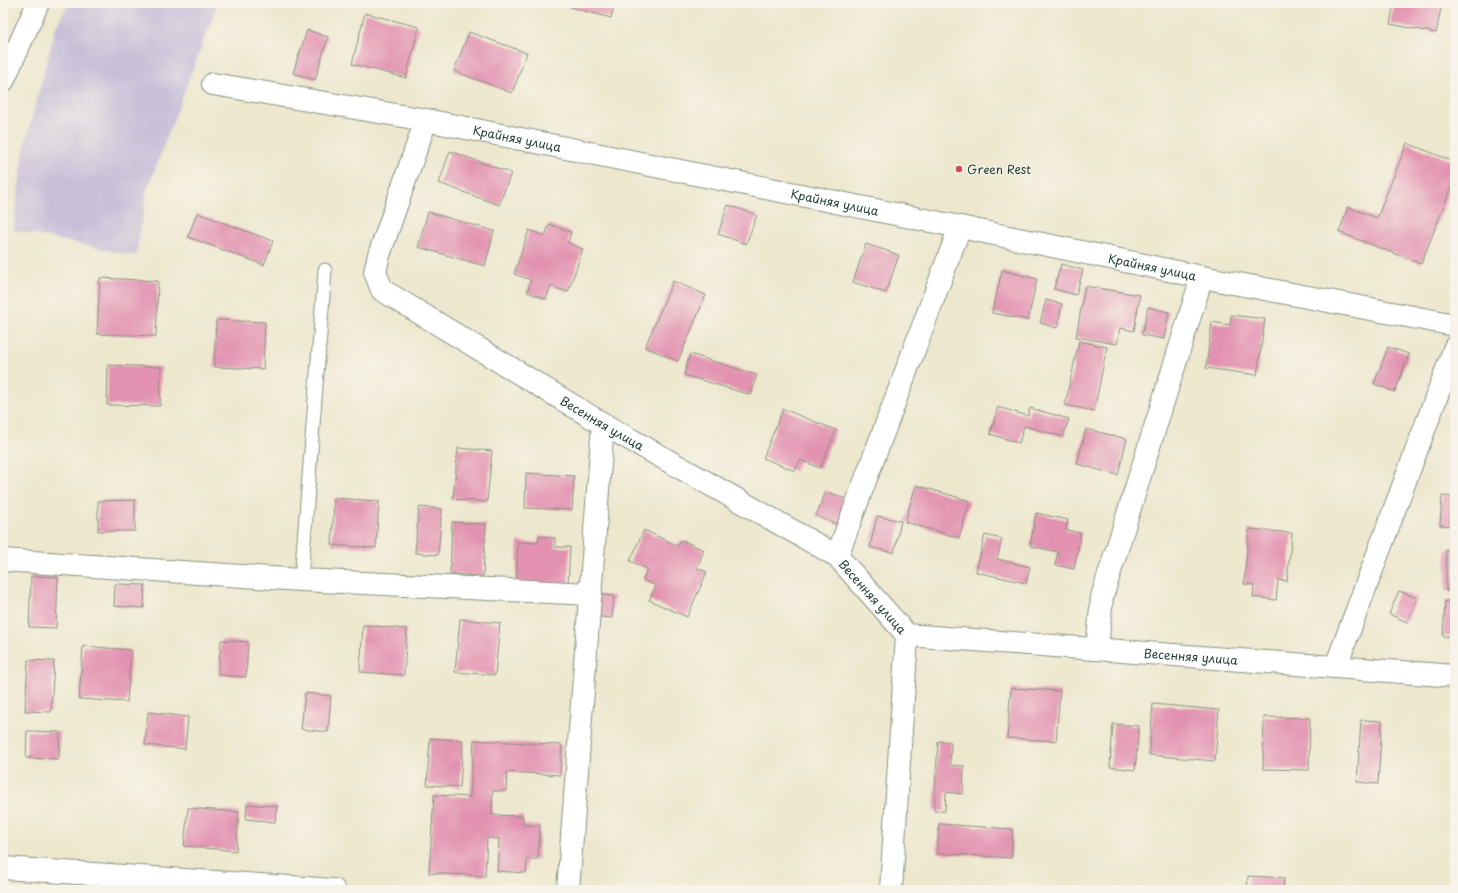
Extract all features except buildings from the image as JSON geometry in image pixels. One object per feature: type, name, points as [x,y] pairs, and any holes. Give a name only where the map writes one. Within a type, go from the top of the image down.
[{"type":"street","points":[[3,81],[38,3]]},
{"type":"street","name":"Крайняя улица","points":[[213,84],[426,120],[960,226],[1202,277],[1455,324]]},
{"type":"street","name":"Весенняя улица","points":[[426,120],[374,272],[382,290],[603,424],[837,556],[908,635],[1455,676]]},
{"type":"street","points":[[837,556],[960,226]]},
{"type":"street","points":[[1097,649],[1102,597],[1202,277]]},
{"type":"street","points":[[1336,666],[1455,347]]},
{"type":"street","points":[[568,890],[603,424]]},
{"type":"street","points":[[3,560],[301,580],[591,594]]},
{"type":"street","points":[[891,890],[908,635]]},
{"type":"street","points":[[3,868],[334,890]]},
{"type":"lane","points":[[301,580],[325,270]]},
{"type":"shaded area","points":[[69,3],[218,3],[147,190],[136,256],[13,230],[24,148],[56,26]]},
{"type":"place","name":"Green Rest","points":[[959,169]]}]
